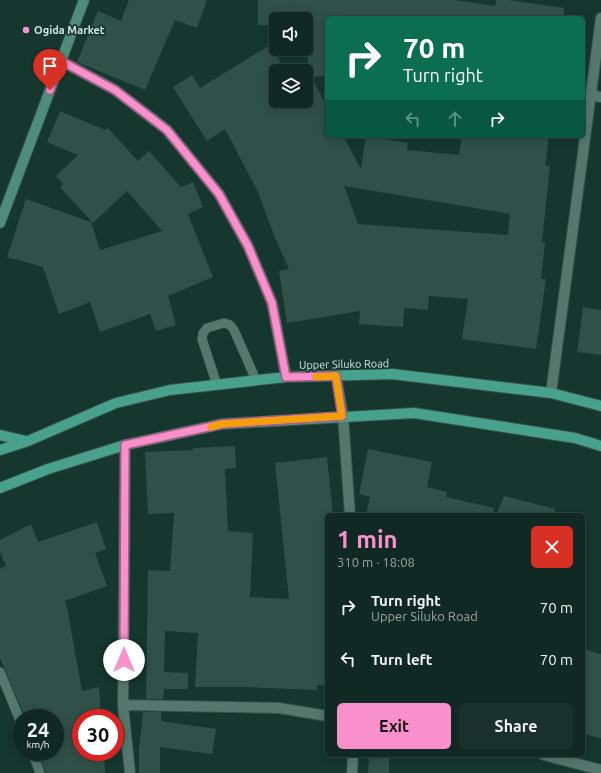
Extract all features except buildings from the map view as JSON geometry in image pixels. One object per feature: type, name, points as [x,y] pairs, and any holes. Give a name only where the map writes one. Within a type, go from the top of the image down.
[{"type":"main road","name":"Upper Siluko Road","points":[[0,450],[28,441],[116,403],[170,390],[286,377],[392,374],[551,392],[601,406]]},
{"type":"main road","points":[[0,488],[48,469],[125,445],[222,424],[414,413],[575,438],[601,446]]},
{"type":"main road","points":[[0,435],[28,441]]},
{"type":"street","points":[[0,223],[84,0]]},
{"type":"street","points":[[551,392],[596,96],[601,18]]},
{"type":"street","points":[[61,61],[115,90],[167,130],[219,194],[248,246],[272,303],[286,377]]},
{"type":"street","points":[[336,376],[342,416],[350,513]]},
{"type":"street","points":[[125,445],[123,706],[130,773]]},
{"type":"street","points":[[123,706],[278,708],[325,716]]},
{"type":"street","points":[[352,773],[353,757]]},
{"type":"street","points":[[552,757],[601,770]]},
{"type":"lane","points":[[217,385],[202,339],[203,333],[207,328],[224,323],[234,330],[256,380]]},
{"type":"lane","points":[[0,672],[15,709]]},
{"type":"lane","points":[[35,761],[40,773]]},
{"type":"slow traffic","points":[[211,427],[222,424],[342,416],[336,376],[316,377]]},
{"type":"place","name":"Ogida Market","points":[[26,30]]},
{"type":"route","points":[[50,90],[61,61],[115,90],[167,130],[219,194],[248,246],[272,303],[286,377],[336,376],[342,416],[222,424],[125,445],[124,660]]}]
